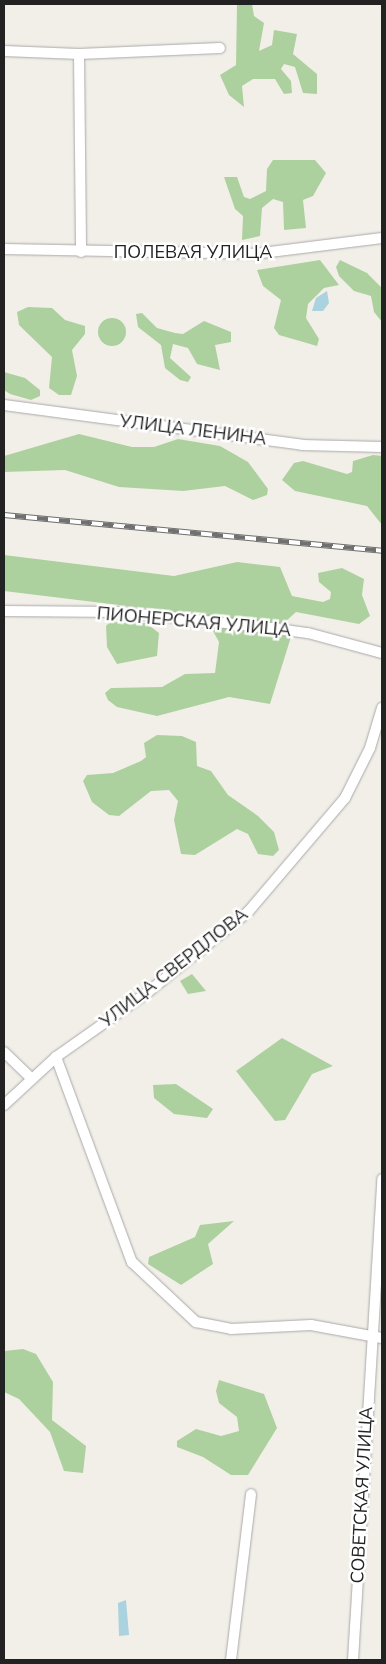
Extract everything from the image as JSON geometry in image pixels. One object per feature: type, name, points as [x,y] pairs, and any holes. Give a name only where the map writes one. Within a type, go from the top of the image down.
[{"type":"street","points":[[4,51],[79,54],[220,48]]},
{"type":"street","points":[[79,54],[81,252]]},
{"type":"street","name":"ПОЛЕВАЯ УЛИЦА","points":[[4,249],[254,254],[382,238]]},
{"type":"street","name":"УЛИЦА ЛЕНИНА","points":[[4,405],[302,445],[382,447]]},
{"type":"street","name":"ПИОНЕРСКАЯ УЛИЦА","points":[[4,611],[120,612],[308,632],[382,653]]},
{"type":"street","name":"УЛИЦА СВЕРДЛОВА","points":[[4,1105],[31,1078],[56,1057],[148,992],[248,912],[345,798],[370,748],[382,708]]},
{"type":"street","points":[[4,1052],[31,1078]]},
{"type":"street","points":[[56,1057],[132,1262],[189,1316],[213,1328],[285,1323],[382,1338]]},
{"type":"street","name":"СОВЕТСКАЯ УЛИЦА","points":[[353,1660],[370,1337],[382,1179]]},
{"type":"street","points":[[231,1660],[251,1494]]},
{"type":"green space","points":[[252,4],[254,16],[264,23],[259,51],[272,45],[274,30],[297,34],[293,54],[317,74],[317,94],[303,93],[295,67],[284,64],[281,69],[291,81],[292,93],[284,94],[275,79],[253,79],[242,86],[244,107],[229,95],[220,75],[236,65],[237,5]]},
{"type":"green space","points":[[273,160],[315,160],[326,173],[313,196],[303,200],[306,228],[284,230],[283,202],[273,199],[262,208],[260,236],[242,240],[243,216],[235,209],[224,177],[237,177],[244,197],[250,199],[266,191],[267,169]]},
{"type":"green space","points":[[320,260],[339,285],[324,288],[308,304],[306,318],[319,339],[317,346],[279,335],[274,328],[281,300],[263,286],[257,270]]},
{"type":"green space","points":[[340,260],[367,273],[382,288],[382,322],[374,312],[371,296],[354,291],[339,276],[336,267]]},
{"type":"green space","points":[[28,307],[52,308],[65,320],[85,326],[85,334],[72,350],[77,376],[71,395],[59,395],[49,388],[52,357],[19,325],[17,312]]},
{"type":"green space","points":[[142,313],[157,328],[175,333],[183,334],[204,321],[231,332],[231,342],[215,345],[220,370],[197,364],[188,348],[173,344],[170,358],[191,377],[188,382],[180,380],[165,368],[161,345],[138,327],[136,314]]},
{"type":"green space","points":[[112,318],[122,322],[126,332],[122,342],[112,346],[102,342],[98,332],[102,322]]},
{"type":"green space","points":[[4,372],[25,378],[40,390],[40,396],[31,400],[10,394],[4,390]]},
{"type":"green space","points":[[79,434],[132,447],[154,447],[178,439],[220,446],[248,462],[268,489],[267,495],[253,500],[225,486],[183,491],[119,487],[65,470],[4,472],[4,456]]},
{"type":"green space","points":[[373,455],[382,456],[382,525],[367,506],[295,491],[282,480],[294,463],[303,461],[347,474],[352,472],[353,461]]},
{"type":"green space","points":[[4,555],[174,576],[237,562],[280,567],[292,596],[323,602],[330,599],[331,592],[319,582],[318,573],[342,568],[364,579],[362,595],[370,616],[359,624],[296,612],[284,623],[267,623],[4,591]]},
{"type":"green space","points":[[110,622],[146,623],[159,633],[157,656],[117,664],[107,647],[106,626]]},
{"type":"green space","points":[[220,627],[291,637],[270,704],[229,697],[157,716],[117,707],[108,700],[105,693],[111,688],[162,687],[185,674],[215,673],[219,642],[213,631]]},
{"type":"green space","points":[[157,735],[182,736],[196,742],[197,766],[211,771],[228,795],[258,816],[274,832],[279,850],[273,856],[258,854],[248,834],[237,829],[195,855],[181,854],[174,820],[178,801],[169,790],[151,791],[119,816],[109,815],[92,802],[83,781],[87,775],[113,773],[141,761],[146,757],[144,743]]},
{"type":"green space","points":[[192,974],[206,991],[188,994],[180,981]]},
{"type":"green space","points":[[282,1038],[333,1066],[312,1074],[285,1120],[275,1121],[236,1071]]},
{"type":"green space","points":[[176,1084],[213,1109],[207,1118],[174,1114],[154,1098],[153,1085]]},
{"type":"green space","points":[[234,1221],[208,1244],[213,1264],[181,1285],[148,1264],[149,1257],[195,1237],[200,1225]]},
{"type":"green space","points":[[23,1349],[36,1354],[53,1382],[52,1420],[86,1446],[83,1473],[64,1471],[50,1432],[19,1399],[4,1392],[4,1351]]},
{"type":"green space","points":[[219,1380],[264,1394],[277,1428],[248,1475],[231,1475],[203,1457],[177,1447],[177,1441],[196,1429],[221,1436],[239,1431],[237,1417],[219,1403],[216,1391]]},
{"type":"water","points":[[327,291],[329,303],[323,311],[312,311],[316,298]]},
{"type":"water","points":[[126,1600],[129,1635],[119,1636],[118,1603]]},
{"type":"railway","points":[[4,515],[382,551]]}]
